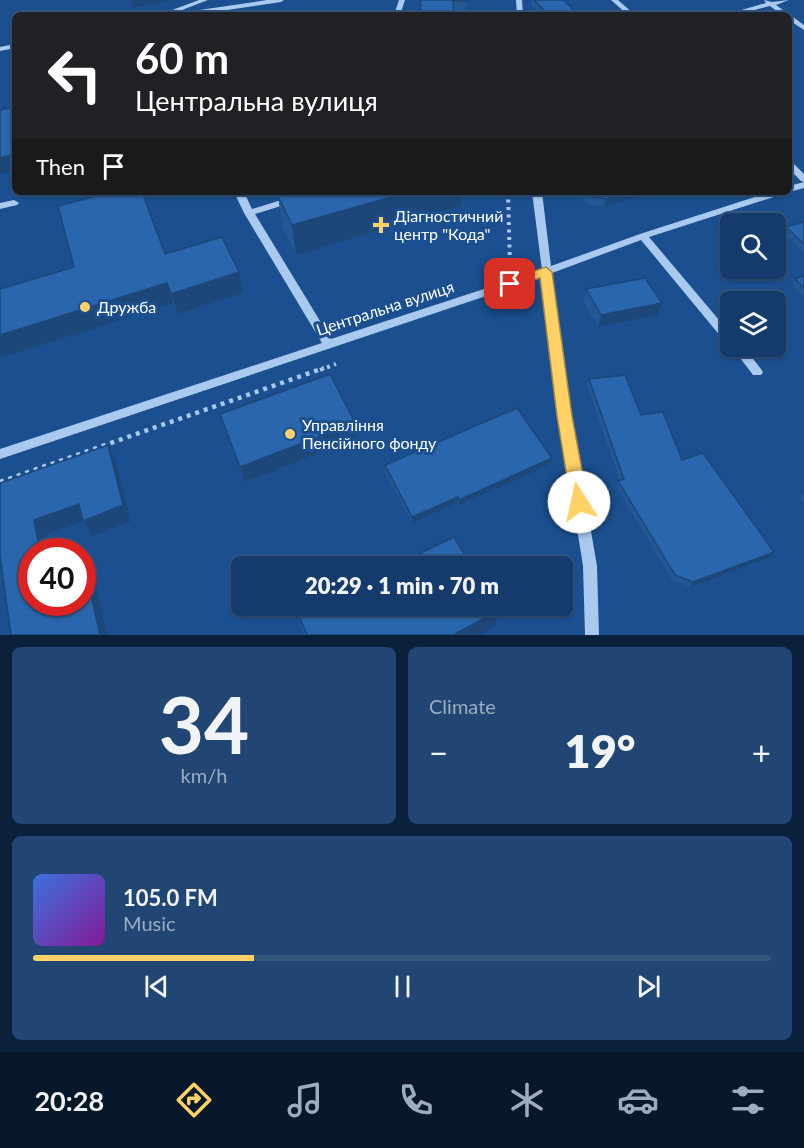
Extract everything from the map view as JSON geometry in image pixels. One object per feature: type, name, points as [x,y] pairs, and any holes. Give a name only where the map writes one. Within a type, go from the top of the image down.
[{"type":"street","points":[[171,12],[205,0]]},
{"type":"street","points":[[199,12],[281,0]]},
{"type":"street","points":[[614,0],[629,12]]},
{"type":"street","points":[[737,12],[769,2],[786,0]]},
{"type":"street","points":[[769,2],[783,12]]},
{"type":"street","points":[[792,167],[804,178]]},
{"type":"street","points":[[240,195],[328,344]]},
{"type":"street","points":[[249,213],[307,195]]},
{"type":"street","points":[[537,195],[565,416],[590,566],[592,635]]},
{"type":"street","name":"Центральна вулиця","points":[[0,454],[546,272],[643,236],[771,195]]},
{"type":"street","points":[[0,206],[14,203]]},
{"type":"street","points":[[643,236],[720,328]]},
{"type":"street","points":[[745,357],[757,372]]},
{"type":"path","points":[[508,195],[510,284]]},
{"type":"path","points":[[0,482],[346,360]]},
{"type":"building","points":[[421,0],[467,0],[453,1],[454,12],[420,12]]},
{"type":"building","points":[[534,0],[563,0],[576,12],[546,12]]},
{"type":"building","points":[[12,108],[12,155],[0,158],[0,110]]},
{"type":"building","points":[[100,195],[143,195],[165,254],[222,237],[239,272],[171,294],[167,283],[0,335],[0,289],[74,267],[58,206]]},
{"type":"building","points":[[282,195],[398,195],[292,225],[278,196]]},
{"type":"building","points":[[588,195],[619,195],[606,199]]},
{"type":"building","points":[[804,222],[804,244],[786,227]]},
{"type":"building","points":[[804,276],[804,288],[795,279]]},
{"type":"building","points":[[645,278],[662,303],[601,315],[586,289]]},
{"type":"building","name":"Управління Пенсійного фонду","points":[[330,374],[355,423],[240,467],[220,414]]},
{"type":"building","points":[[625,375],[641,415],[663,412],[682,460],[703,453],[774,552],[693,582],[675,575],[618,481],[624,479],[589,379]]},
{"type":"building","points":[[517,408],[552,458],[459,500],[458,497],[412,517],[385,465]]},
{"type":"building","points":[[108,445],[123,505],[83,521],[79,504],[34,520],[37,538],[18,538],[18,616],[96,616],[100,635],[11,635],[0,555],[0,483]]},
{"type":"building","points":[[454,537],[465,556],[415,556]]},
{"type":"building","points":[[299,616],[489,616],[453,635],[307,635]]},
{"type":"place","name":"Діагностичний центр \"Кода\"","points":[[381,225]]},
{"type":"place","name":"Дружба","points":[[85,307]]},
{"type":"place","name":"Управління Пенсійного фонду","points":[[290,434]]},
{"type":"route","points":[[510,284],[546,272],[579,502]]}]
